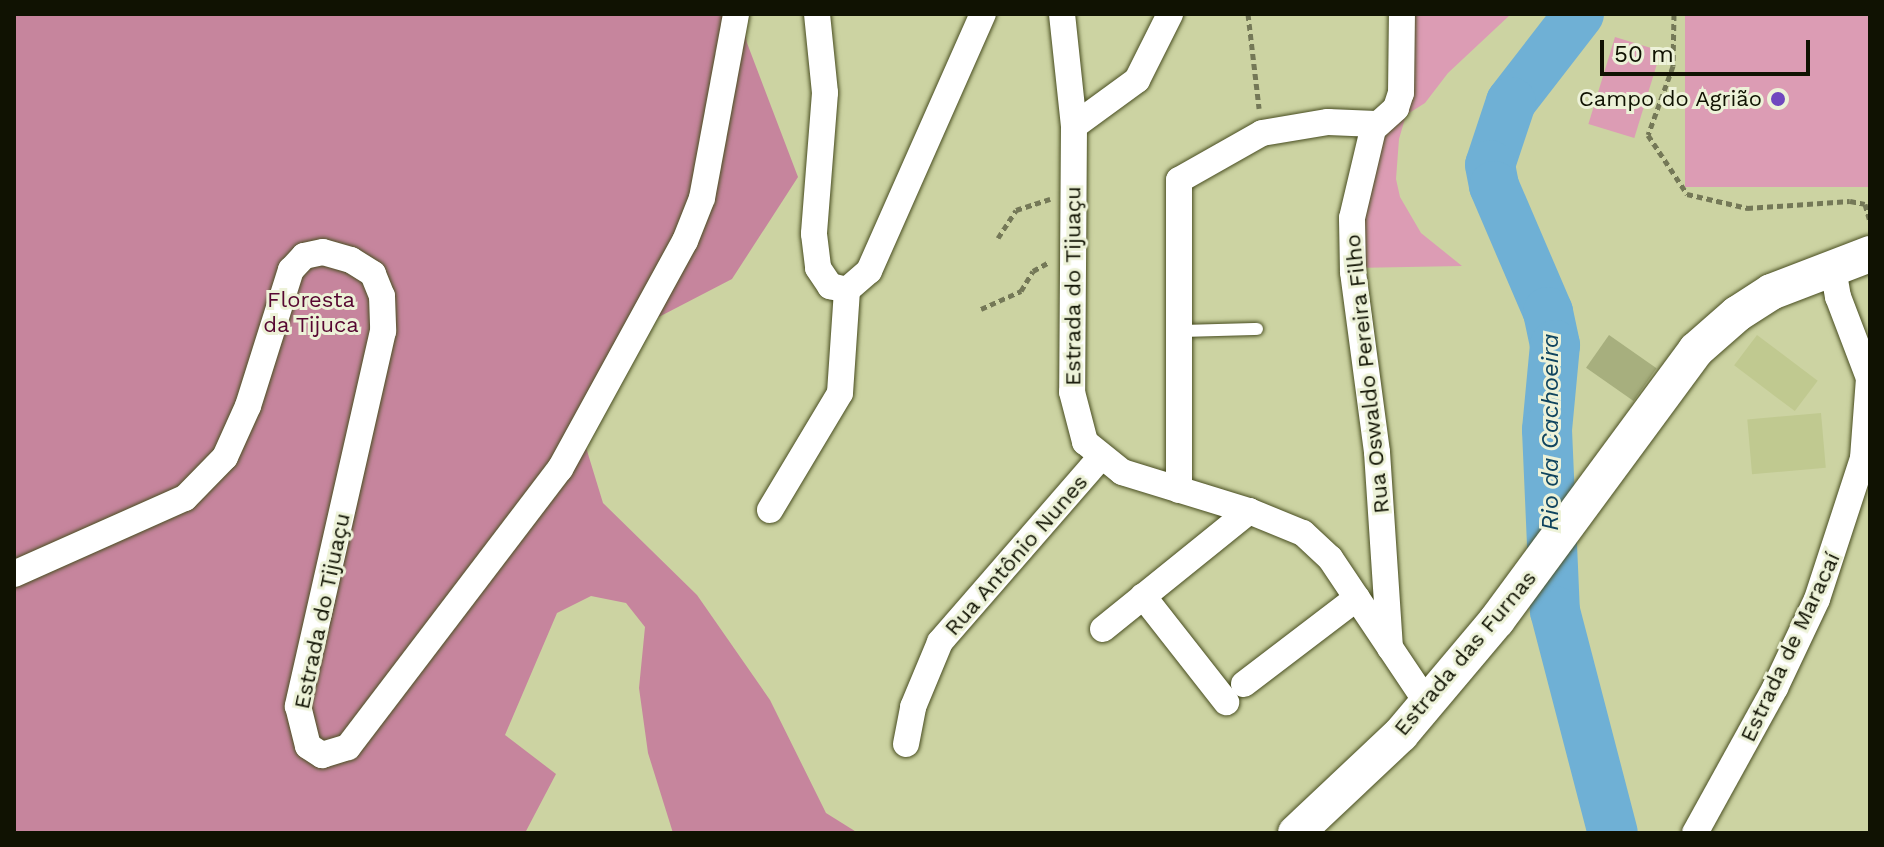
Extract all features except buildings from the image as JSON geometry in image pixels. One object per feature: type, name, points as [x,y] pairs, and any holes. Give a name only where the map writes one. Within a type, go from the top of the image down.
[{"type":"main road","name":"Estrada das Furnas","points":[[1296,833],[1427,703],[1515,597],[1696,350],[1737,314],[1771,292],[1870,254]]},
{"type":"street","name":"Estrada do Tijuaçu","points":[[14,574],[185,498],[225,457],[248,406],[291,270],[304,256],[323,252],[351,260],[373,274],[382,296],[383,331],[298,706],[308,746],[322,755],[348,747],[560,469],[685,241],[702,198],[736,14]]},
{"type":"street","points":[[817,14],[825,93],[814,234],[818,268],[830,286],[847,290]]},
{"type":"street","points":[[770,510],[840,393],[847,290],[869,271],[983,14]]},
{"type":"street","name":"Estrada do Tijuaçu","points":[[1062,14],[1074,126],[1072,392],[1085,442],[1099,459]]},
{"type":"street","points":[[1074,126],[1137,80],[1170,14]]},
{"type":"street","name":"Rua Oswaldo Pereira Filho","points":[[1390,652],[1377,452],[1353,272],[1352,218],[1376,124],[1396,108],[1401,93],[1402,14]]},
{"type":"street","points":[[1179,490],[1179,180],[1262,133],[1328,122],[1376,124]]},
{"type":"street","name":"Estrada de Maracaí","points":[[1695,833],[1775,688],[1817,599],[1863,458],[1869,378],[1838,297],[1833,268]]},
{"type":"street","points":[[1099,459],[1122,472],[1249,511],[1303,533],[1330,558],[1427,703]]},
{"type":"street","name":"Rua Antônio Nunes","points":[[906,744],[913,707],[940,642],[1099,459]]},
{"type":"street","points":[[1103,629],[1249,511]]},
{"type":"street","points":[[1143,596],[1235,693],[1357,598]]},
{"type":"lane","points":[[1179,331],[1257,329]]},
{"type":"path","points":[[1248,14],[1262,133]]},
{"type":"path","points":[[1674,14],[1673,66],[1648,135],[1687,194],[1747,208],[1850,201],[1865,204],[1870,221]]},
{"type":"path","points":[[998,238],[1016,210],[1073,192]]},
{"type":"path","points":[[981,309],[1021,291],[1033,271],[1073,255]]},
{"type":"shaded area","points":[[1402,14],[1511,14],[1448,73],[1425,103],[1406,115],[1399,139],[1396,179],[1400,197],[1421,233],[1462,266],[1353,268],[1387,117]]},
{"type":"shaded area","name":"Campo do Agrião","points":[[1685,14],[1870,14],[1870,187],[1685,187]]},
{"type":"shaded area","points":[[1615,37],[1661,51],[1634,138],[1588,124]]},
{"type":"shaded area","points":[[1757,335],[1818,381],[1795,411],[1734,365]]},
{"type":"shaded area","points":[[1821,413],[1826,468],[1752,474],[1747,419]]},
{"type":"green space","name":"Floresta da Tijuca","points":[[14,14],[741,14],[747,43],[798,177],[732,279],[626,334],[581,431],[603,503],[697,595],[770,700],[826,813],[858,833],[673,833],[648,753],[639,688],[645,627],[626,603],[591,596],[557,613],[505,735],[556,774],[525,833],[14,833]]},
{"type":"waterway","name":"Rio da Cachoeira","points":[[1579,14],[1511,102],[1490,165],[1494,186],[1548,312],[1555,345],[1547,430],[1555,611],[1613,833]]},
{"type":"place","name":"Campo do Agrião","points":[[1778,99]]}]
